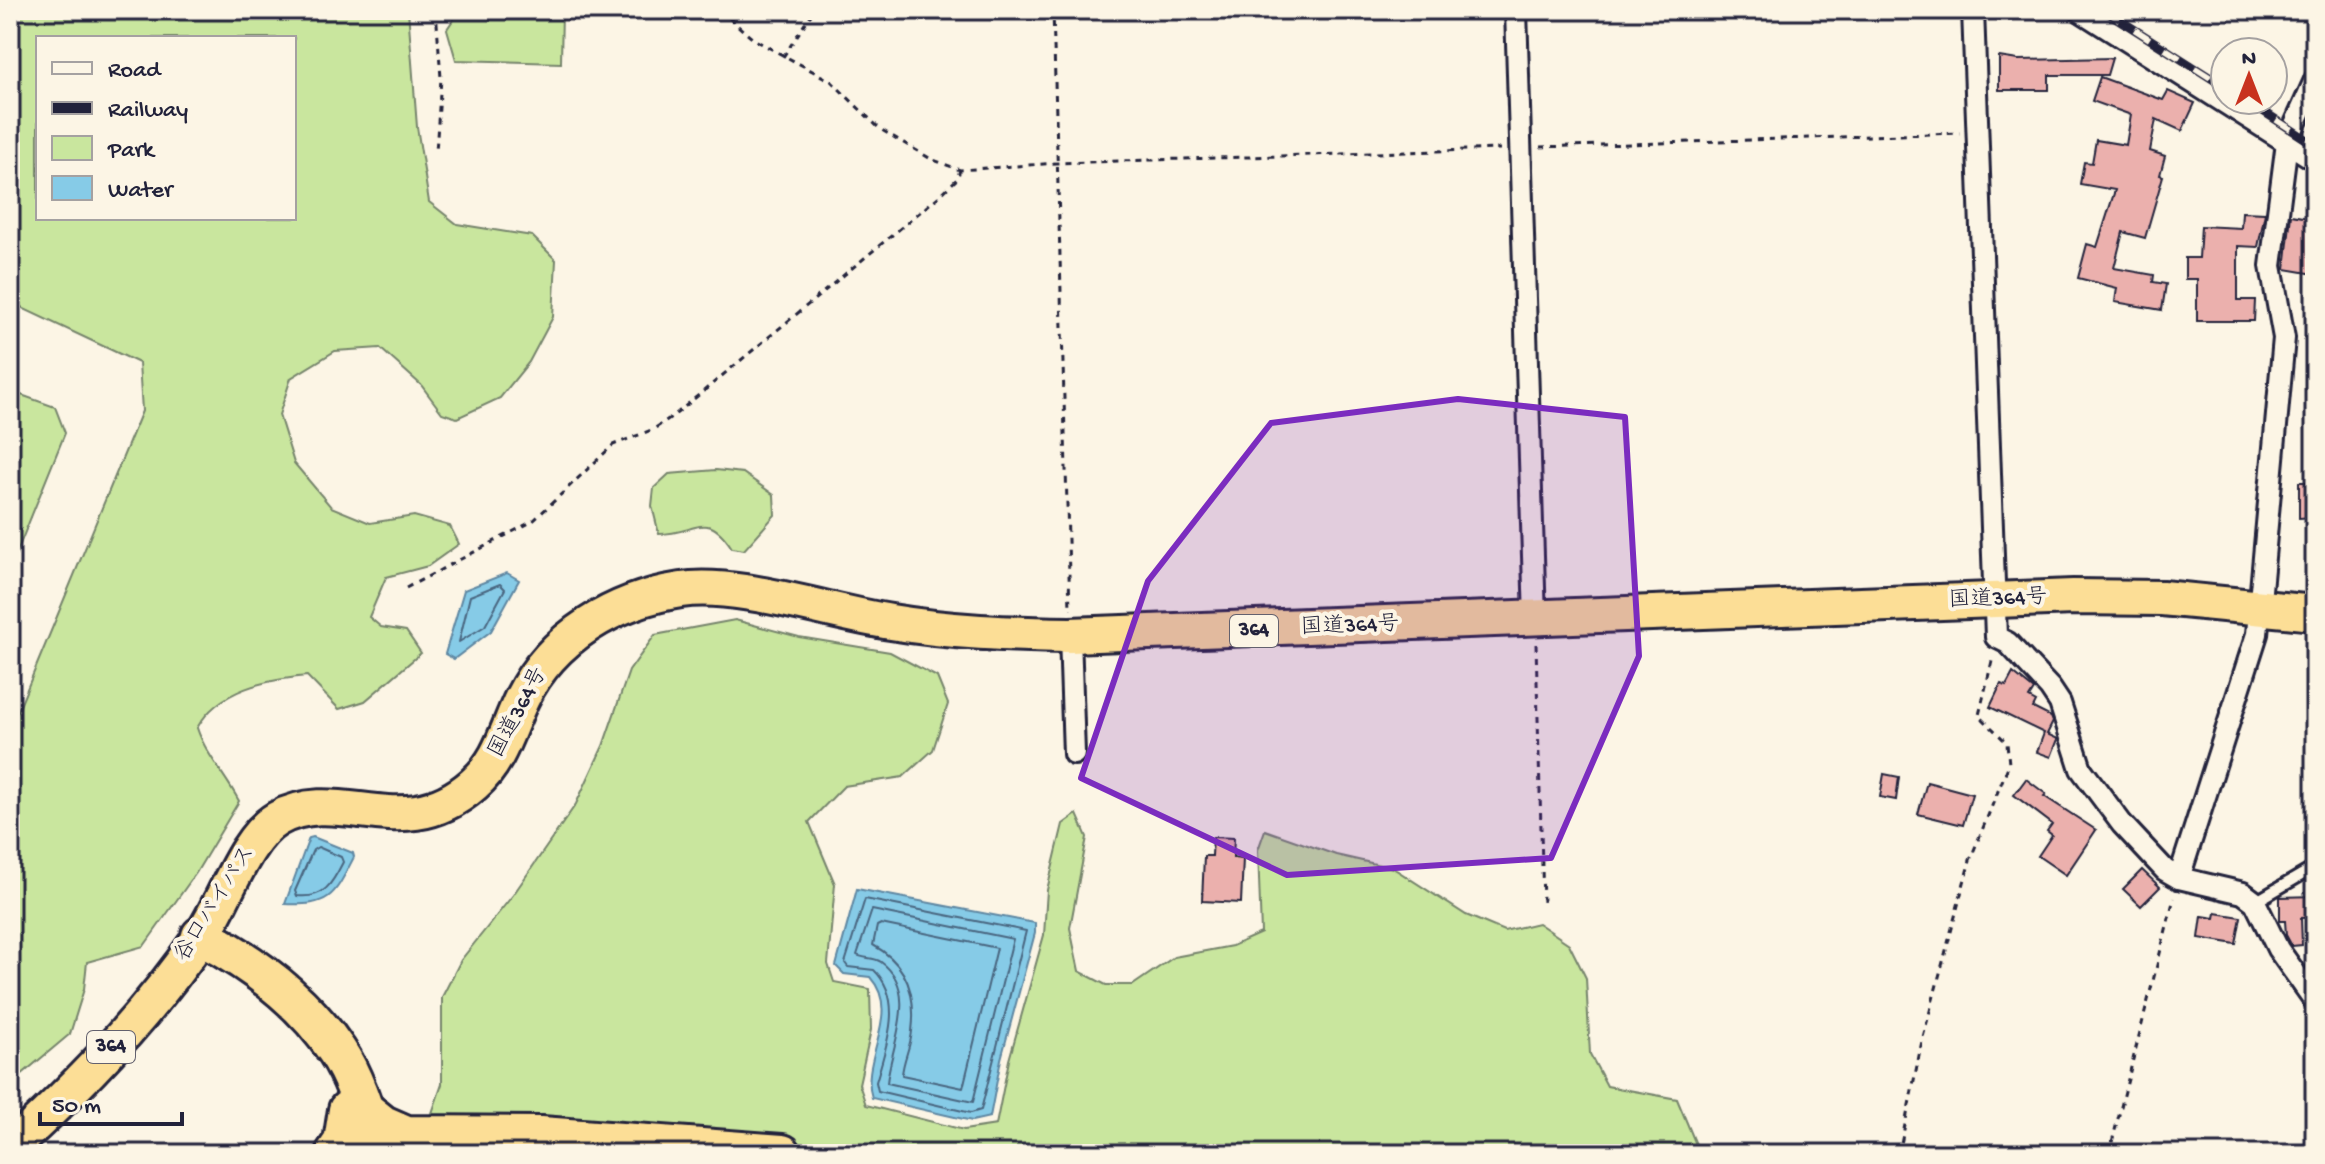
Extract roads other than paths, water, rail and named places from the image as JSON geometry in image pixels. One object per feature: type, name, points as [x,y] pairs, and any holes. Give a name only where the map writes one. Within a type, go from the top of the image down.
[{"type":"highway","name":"国道364号","points":[[298,811],[322,808],[407,815],[454,800],[492,764],[522,697],[540,669],[565,641],[590,622],[621,606],[663,594],[715,589],[919,626],[1070,635],[1535,620],[1995,599],[2162,598],[2260,605],[2315,613]]},
{"type":"highway","name":"谷口バイパス","points":[[10,1148],[121,1036],[201,936],[260,834],[276,820],[298,811]]},
{"type":"highway","points":[[201,936],[301,1037],[355,1110],[378,1154]]},
{"type":"highway","points":[[355,1110],[406,1135],[541,1136],[782,1154]]},
{"type":"highway","points":[[335,1154],[355,1110]]},
{"type":"highway","points":[[355,1110],[363,1154]]},
{"type":"street","points":[[1516,10],[1535,620]]},
{"type":"street","points":[[1973,10],[1996,637],[2008,643],[2060,703],[2081,769],[2122,824],[2165,870],[2179,878],[2243,893],[2255,902],[2278,949],[2315,1001]]},
{"type":"street","points":[[2079,10],[2315,160]]},
{"type":"street","points":[[2179,878],[2257,634],[2284,338],[2271,266],[2287,142],[2315,80]]},
{"type":"street","points":[[1070,635],[1074,754]]},
{"type":"lane","points":[[2255,902],[2315,867]]},
{"type":"water","points":[[507,573],[519,580],[491,631],[454,659],[445,654],[464,590]]},
{"type":"water","points":[[309,838],[353,853],[354,857],[336,890],[329,896],[312,903],[285,904]]},
{"type":"water","points":[[857,889],[1035,923],[990,1117],[972,1121],[872,1098],[871,1067],[882,1021],[879,991],[870,977],[844,974],[836,966]]},
{"type":"railway","points":[[2104,10],[2209,77]]},
{"type":"railway","points":[[2271,116],[2315,145]]}]
